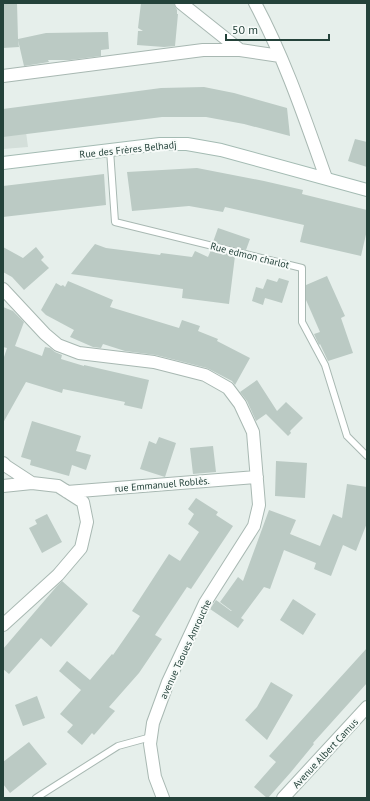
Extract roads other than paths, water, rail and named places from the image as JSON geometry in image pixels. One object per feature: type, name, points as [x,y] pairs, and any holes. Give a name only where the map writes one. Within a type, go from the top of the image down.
[{"type":"street","points":[[181,3],[240,50]]},
{"type":"street","points":[[255,3],[264,19],[301,106],[326,178]]},
{"type":"street","points":[[3,76],[203,50],[240,50],[280,56]]},
{"type":"street","name":"Rue des Frères Belhadj","points":[[3,163],[160,144],[187,144],[221,150],[367,190]]},
{"type":"street","name":"avenue Taoues Amrouche","points":[[3,289],[45,334],[58,345],[79,353],[154,362],[205,375],[228,388],[240,404],[253,432],[259,504],[254,526],[205,603],[168,682],[153,722],[150,744],[155,777],[163,798]]},
{"type":"street","points":[[3,463],[32,483]]},
{"type":"street","name":"rue Emmanuel Roblès.","points":[[67,492],[257,477]]},
{"type":"street","points":[[3,486],[32,483],[58,486],[83,502],[87,522],[81,548],[58,575],[3,625]]},
{"type":"street","name":"Avenue Albert Camus","points":[[283,798],[367,708]]},
{"type":"lane","name":"Rue edmon charlot","points":[[110,150],[115,222],[302,268],[302,322],[325,365],[347,436],[367,456]]},
{"type":"lane","points":[[36,798],[118,746],[151,736]]}]
